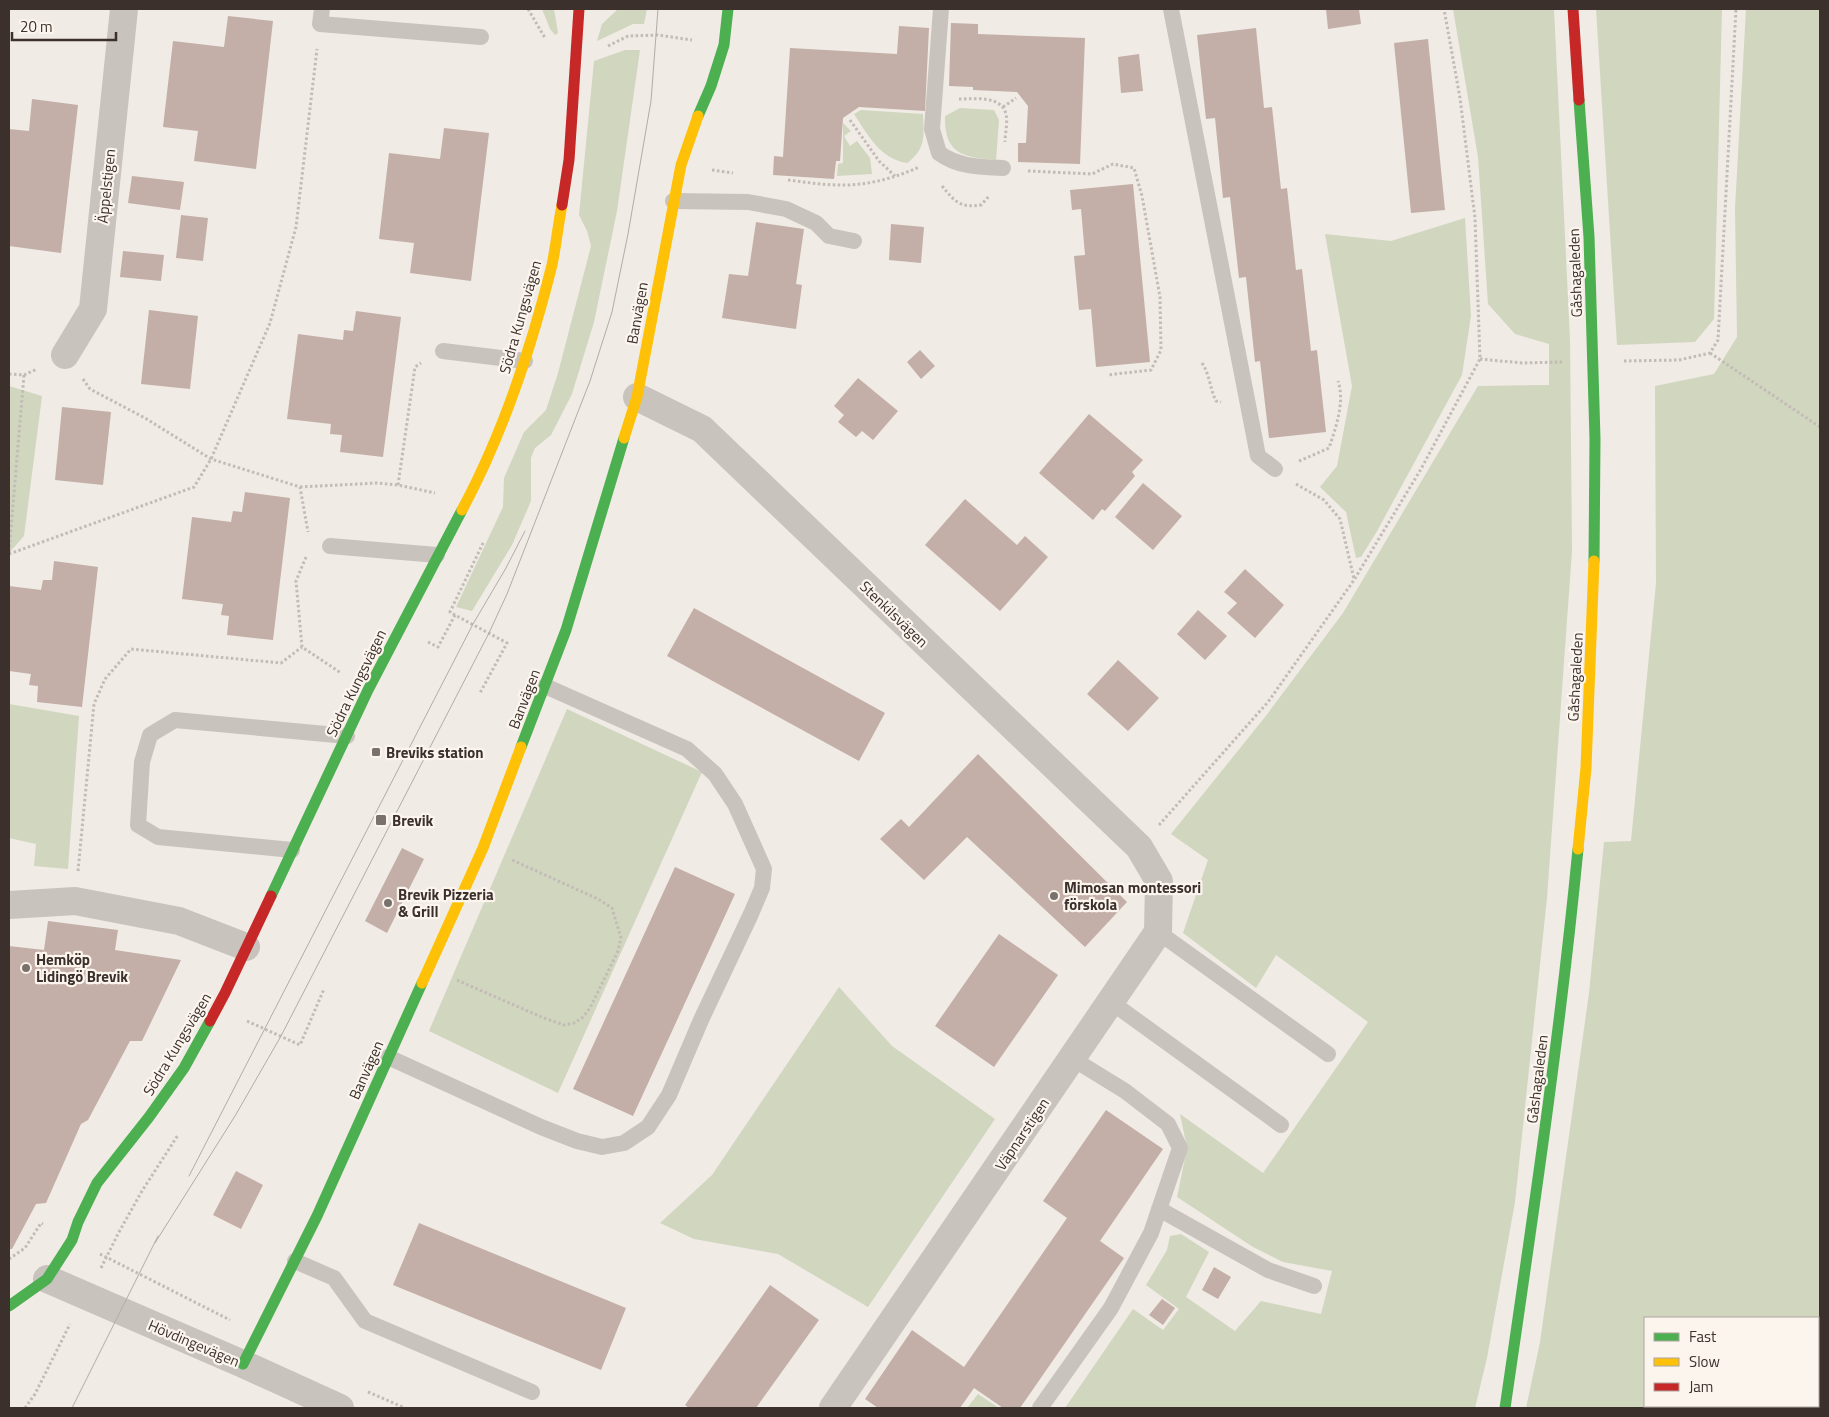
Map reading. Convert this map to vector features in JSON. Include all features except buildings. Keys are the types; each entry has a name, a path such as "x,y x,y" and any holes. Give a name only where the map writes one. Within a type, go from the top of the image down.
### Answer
{"street":[{"name":"Äppelstigen","path":"65,355 93,309 124,9"},
{"name":"Södra Kungsvägen","path":"9,1306 47,1279 72,1240 96,1183 149,1117 184,1068 225,993 368,690 467,500 493,444 525,361 552,264 569,160 579,9"},
{"name":"Banvägen","path":"244,1364 317,1216 484,848 566,630 638,397 681,165 697,117 711,86 724,45 728,9"},
{"name":"Gåshagaleden","path":"1505,1408 1544,1142 1570,933 1586,768 1593,599 1596,439 1590,247 1573,9"},
{"name":"Stenkilsvägen","path":"638,397 702,429 1139,848"},
{"path":"1139,848 1159,881 1158,932"},
{"path":"9,905 75,901 179,921 246,947"},
{"name":"Väpnarstigen","path":"833,1408 1158,932"},
{"name":"Hövdingevägen","path":"47,1279 244,1364 340,1408"},
{"name":"Gåshagaleden","path":"1496,1408 1516,1343"}],"lane":[{"path":"941,9 932,129 939,153 951,162 973,167 1003,168"},
{"path":"1170,9 1258,456 1275,469"},
{"path":"321,16 481,36"},
{"path":"673,202 748,202 786,209 816,223 829,236 854,241"},
{"path":"443,351 525,361"},
{"path":"330,546 437,555"},
{"path":"388,1057 540,1127 577,1141 602,1147 624,1143 648,1127 669,1094 701,1020 751,914 762,888 764,869 735,804 715,774 687,749 545,686"},
{"path":"292,850 158,836 138,826 142,762 150,735 175,720 347,736"},
{"path":"1158,932 1328,1054"},
{"path":"1112,1002 1281,1125"},
{"path":"1040,1408 1111,1308 1151,1233 1180,1148 1168,1124 1125,1091 1073,1059"},
{"path":"1159,1209 1268,1270 1314,1286"},
{"path":"295,1261 334,1278 365,1321 532,1392"}],"path":[{"path":"528,9 545,38 577,52 600,49 628,36 658,35 724,45"},
{"path":"1139,848 1268,702 1354,580 1422,470 1480,359 1475,218 1460,98 1444,9"},
{"path":"1679,360 1710,353 1718,340 1736,9"},
{"path":"24,375 9,553 194,487 211,459 270,323 296,228 321,16"},
{"path":"1003,107 1016,98"},
{"path":"850,120 879,161 895,176"},
{"path":"786,180 841,186 876,182 908,172 942,156"},
{"path":"1003,168 1092,174 1113,164 1134,168 1142,196 1160,297 1161,350 1150,370 1107,375"},
{"path":"681,165 736,174"},
{"path":"398,485 415,367 443,351"},
{"path":"1710,353 1820,427"},
{"path":"9,374 24,375 65,355 90,389 145,418 211,459 300,487 378,483 398,485 467,500"},
{"path":"1480,359 1522,363"},
{"path":"1202,363 1208,371 1212,394 1216,401 1222,402"},
{"path":"1275,469 1310,457 1329,448 1338,420 1341,390 1338,381"},
{"path":"1275,469 1288,479 1324,500 1340,519 1354,580"},
{"path":"300,487 309,535"},
{"path":"307,554 296,581 302,646 368,690"},
{"path":"438,647 455,615 507,643 480,693"},
{"path":"430,967 564,1026 582,1018 590,1008 618,951 621,938 612,908 598,899 484,848"},
{"path":"248,1020 300,1045 324,989"},
{"path":"25,1408 35,1394 64,1335 142,1191 179,1133"}],"green space":[{"path":"542,9 554,9 558,33 555,35 550,29"},
{"path":"618,9 647,9 644,24 633,24 597,41 602,24"},
{"path":"1453,9 1554,9 1570,340 1572,551 1547,898 1515,1202 1487,1358 1475,1408 1065,1408 1133,1309 1163,1330 1179,1309 1146,1285 1167,1250 1170,1236 1181,1234 1209,1252 1186,1297 1235,1331 1261,1301 1321,1314 1332,1271 1283,1262 1253,1247 1177,1197 1187,1148 1180,1114 1263,1173 1368,1022 1276,955 1256,988 1183,933 1208,860 1171,834 1265,717 1343,613 1478,386 1549,385 1549,344 1515,334 1488,304 1478,157"},
{"path":"1596,9 1722,9 1714,319 1695,342 1617,345"},
{"path":"1746,9 1820,9 1820,1408 1526,1408 1540,1342 1589,993 1604,842 1631,841 1656,583 1655,386 1714,374 1737,337 1735,208"},
{"path":"625,50 640,50 617,211 594,322 572,394 551,435 535,448 531,458 531,501 512,545 472,611 456,607 503,507 504,478 524,432 546,410 558,373 591,246 587,231 579,215 594,61"},
{"path":"960,108 994,110 999,120 996,160 966,155 958,152 952,146 948,139 945,116"},
{"path":"861,110 923,114 923,135 918,153 907,163 889,157 870,138 854,114"},
{"path":"843,123 851,131 844,136 850,146 857,141 870,158 872,174 837,176 838,164 843,163"},
{"path":"1465,218 1471,316 1462,375 1376,533 1361,557 1356,558 1346,512 1320,487 1337,466 1352,386 1325,234 1391,241"},
{"path":"9,386 42,396 24,536 9,553"},
{"path":"9,704 79,716 68,869 34,866 36,844 9,838"},
{"path":"567,709 702,772 558,1093 429,1031"},
{"path":"839,987 892,1046 995,1119 868,1307 778,1254 694,1239 660,1223 712,1175"},
{"path":"978,1394 999,1408 967,1408"}],"tram line":[{"path":"155,1243 235,1116 281,1036 489,633 507,594 590,381 612,312 628,234 651,101 658,9"},
{"path":"189,1176 473,624 525,531"},
{"path":"72,1408 158,1236"}],"traffic: fast":[{"path":"698,116 711,86 724,45 728,9"},
{"path":"1579,100 1589,237 1595,439 1594,561"},
{"path":"521,747 566,630 624,438"},
{"path":"271,896 368,690 462,510"},
{"path":"1505,1408 1554,1059 1578,849"},
{"path":"243,1364 317,1216 422,983"},
{"path":"9,1306 47,1279 72,1240 78,1222 97,1183 149,1117 184,1068 210,1021"}],"traffic: slow":[{"path":"624,438 637,397 681,165 698,116"},
{"path":"462,510 503,421 525,359 552,265 562,205"},
{"path":"1578,849 1586,768 1594,561"},
{"path":"422,983 483,848 521,747"}],"traffic: jam":[{"path":"562,205 569,160 579,9"},
{"path":"1573,9 1579,100"},
{"path":"210,1021 271,896"}],"place":[{"name":"Breviks station","path":"376,752"},
{"name":"Brevik","path":"381,820"},
{"name":"Mimosan montessori förskola","path":"1054,896"},
{"name":"Brevik Pizzeria & Grill","path":"388,903"},
{"name":"Hemköp Lidingö Brevik","path":"26,968"}]}
